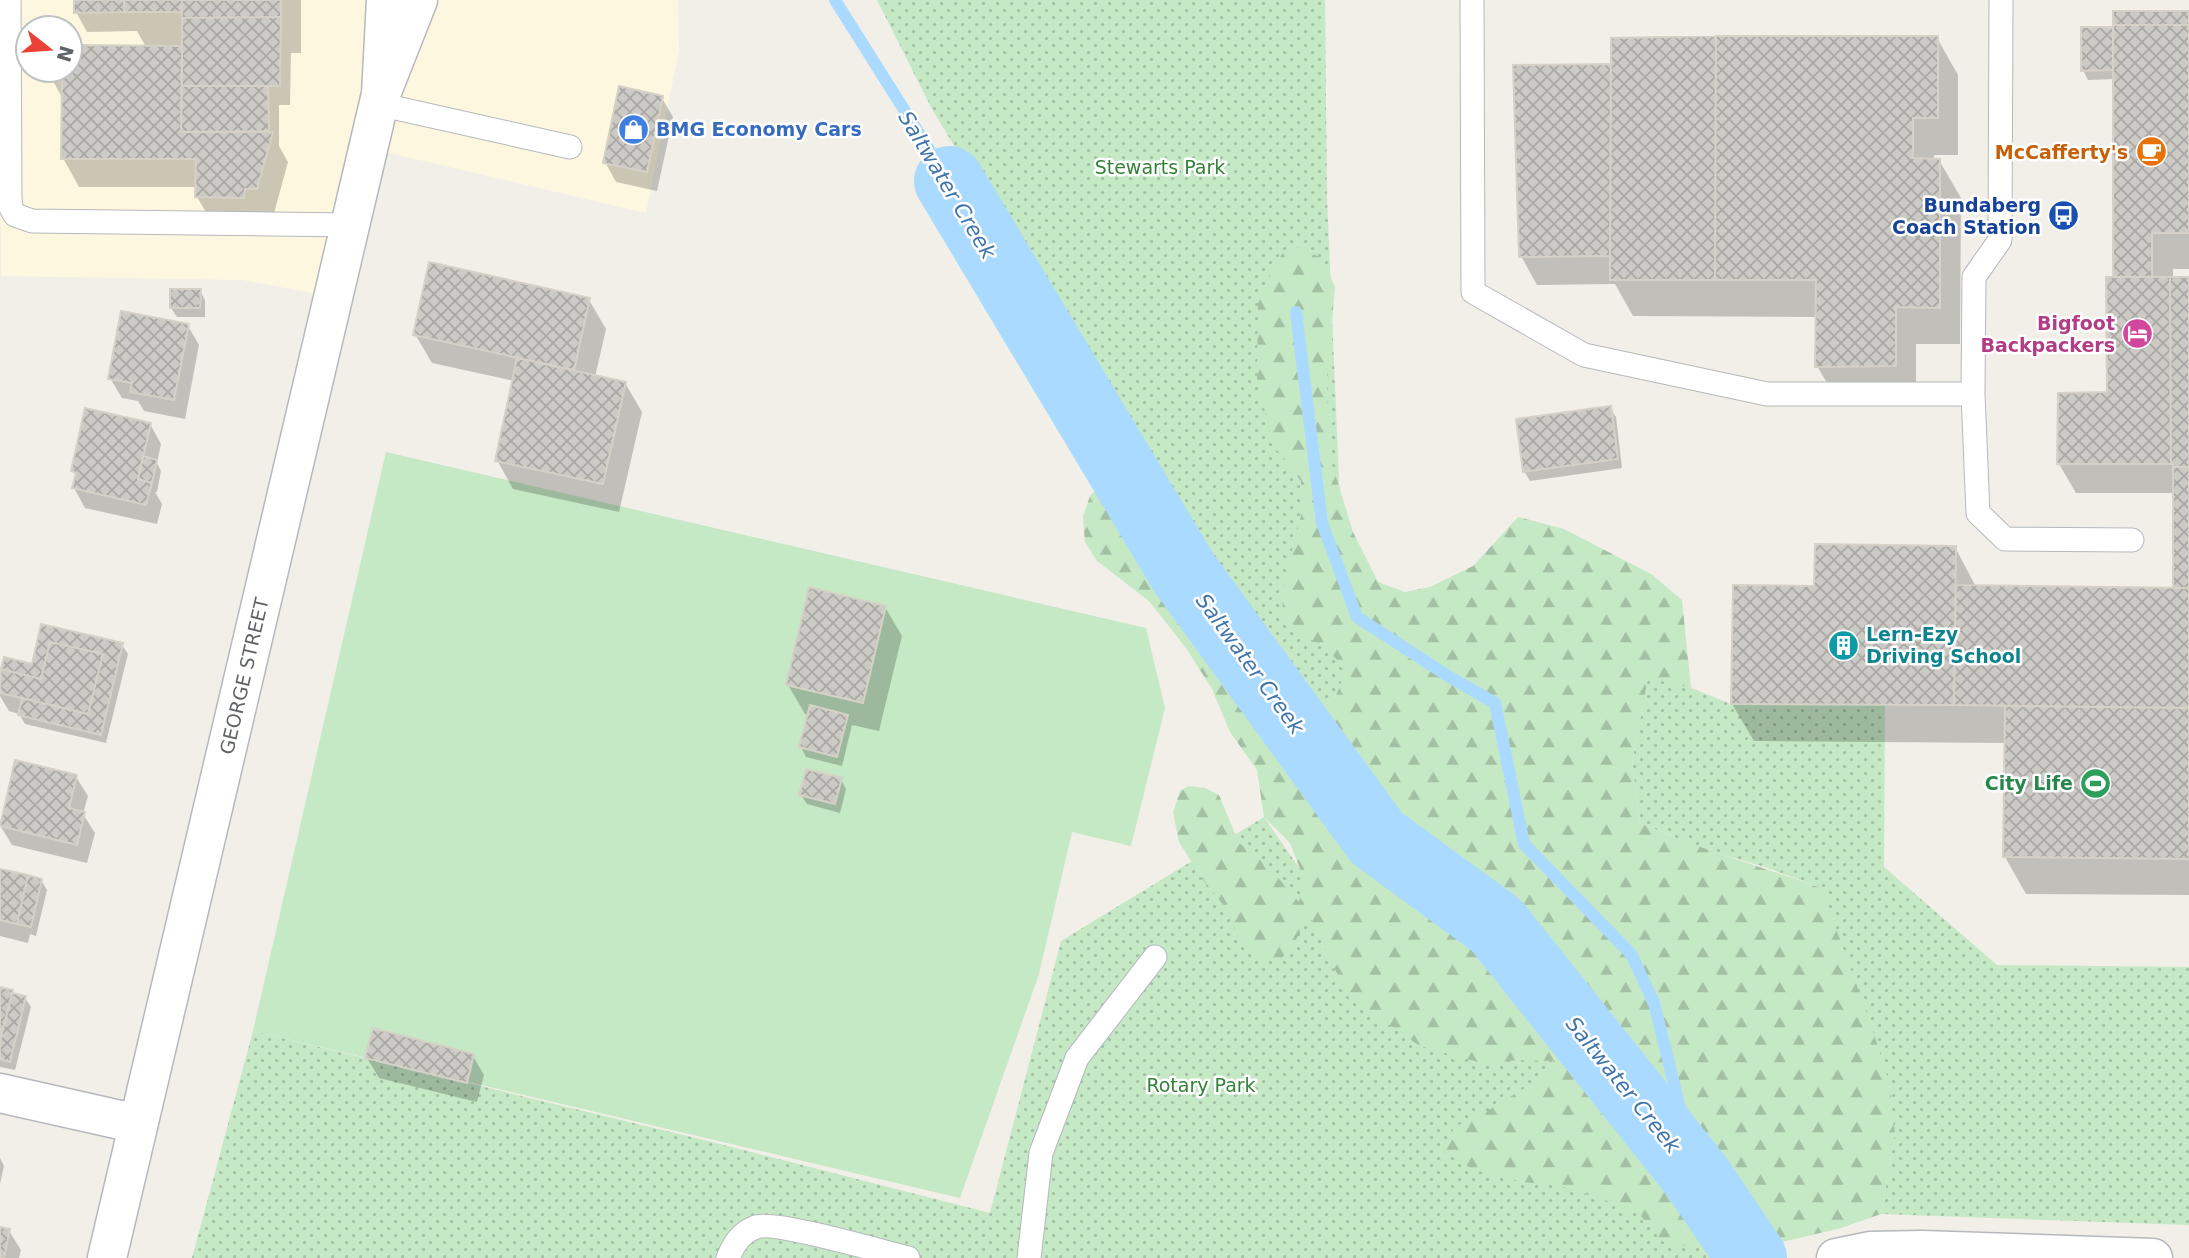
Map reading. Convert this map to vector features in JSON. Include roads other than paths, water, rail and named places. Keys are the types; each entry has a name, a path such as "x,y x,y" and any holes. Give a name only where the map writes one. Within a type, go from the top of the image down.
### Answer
{"street":[{"name":"GEORGE STREET","path":"380,99 386,0"},
{"name":"GEORGE STREET","path":"107,1258 380,99 418,0"},
{"path":"0,1093 138,1124"},
{"path":"1853,1254 1960,1251 2153,1258"}],"lane":[{"path":"9,0 10,198 15,215 32,221 350,225"},
{"path":"1472,0 1473,292 1584,355 1754,392 1973,394"},
{"path":"2001,0 2000,240 1974,277 1973,394 1978,513 2005,539 2132,540"},
{"path":"380,99 570,147"},
{"path":"1029,1258 1041,1153 1077,1058 1154,957"},
{"path":"728,1258 736,1240 757,1226 784,1227 908,1258"}],"waterway":[{"name":"Saltwater Creek","path":"835,0 949,181"},
{"name":"Saltwater Creek","path":"949,181 1184,573 1377,838 1496,925 1697,1177 1752,1258"},
{"path":"1296,312 1322,523 1357,617 1495,703 1524,844 1631,954 1654,1003 1697,1177"}],"place":[{"name":"BMG Economy Cars","path":"633,129"},
{"name":"McCafferty's","path":"2151,152"},
{"name":"Bundaberg Coach Station","path":"2064,216"},
{"name":"Bigfoot Backpackers","path":"2138,334"},
{"name":"Lern-Ezy Driving School","path":"1843,645"},
{"name":"City Life","path":"2096,783"}],"park label":[{"name":"Stewarts Park","path":"1160,167"},
{"name":"Rotary Park","path":"1201,1085"}]}
